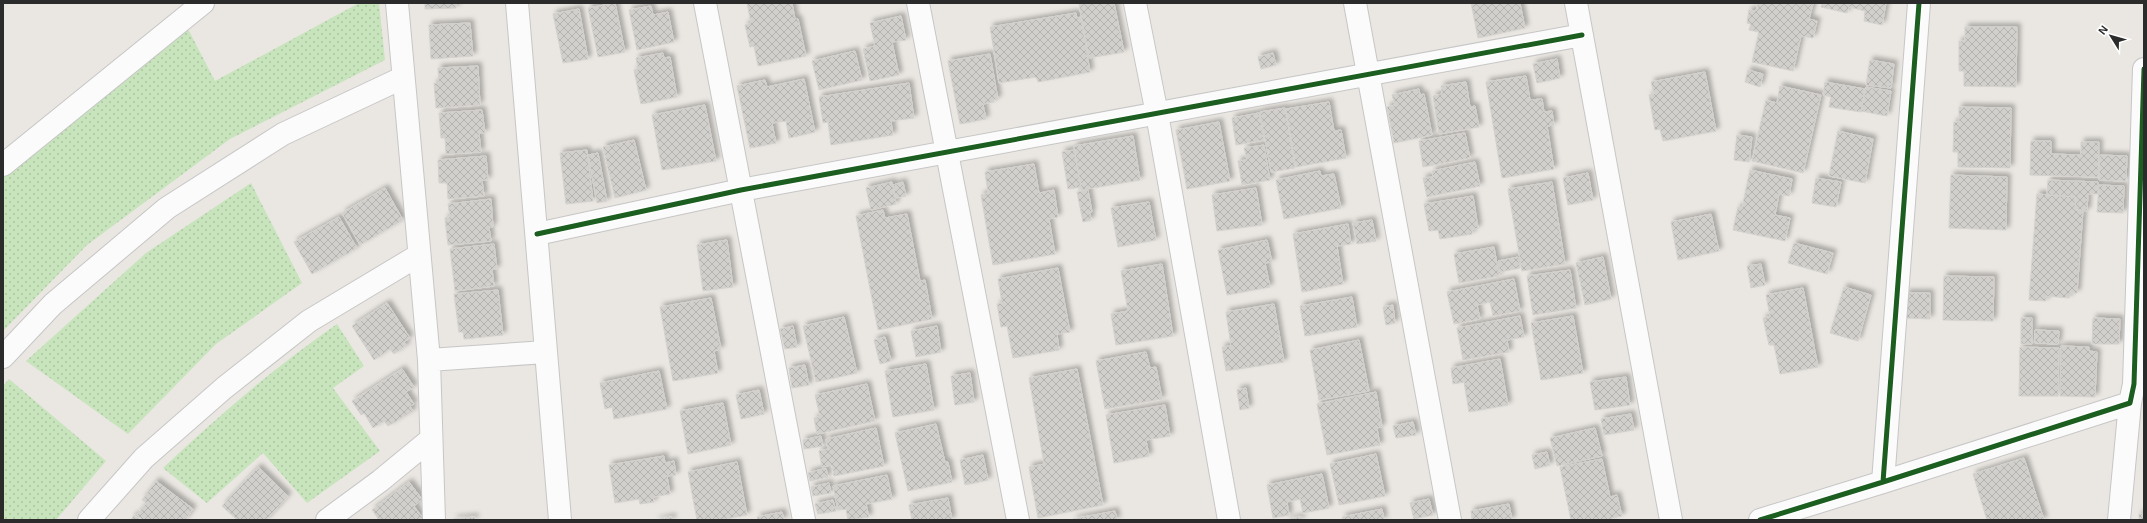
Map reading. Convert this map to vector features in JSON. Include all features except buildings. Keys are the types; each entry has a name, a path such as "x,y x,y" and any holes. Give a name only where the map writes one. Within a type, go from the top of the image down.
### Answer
{"street":[{"path":"3,165 203,3"},
{"path":"397,3 402,78 429,360 434,520"},
{"path":"517,3 560,520"},
{"path":"705,3 804,520"},
{"path":"918,3 1018,520"},
{"path":"1135,3 1157,114 1229,520"},
{"path":"1355,3 1450,520"},
{"path":"1576,3 1671,520"},
{"path":"1883,482 1919,3"},
{"path":"537,234 741,190 1582,35"},
{"path":"2120,520 2136,391 2144,69"},
{"path":"3,357 53,304 167,208 283,134 402,78"},
{"path":"89,520 144,458 224,388 309,321 419,255"},
{"path":"429,360 546,352"},
{"path":"1760,520 1883,482 2136,391"},
{"path":"327,520 380,481 431,439"}],"green space":[{"path":"359,3 379,3 385,60 230,139 87,245 3,331 3,175 187,27 215,81"},
{"path":"251,183 302,283 216,344 128,434 26,361 146,253"},
{"path":"337,324 364,366 333,388 380,451 307,503 263,453 207,503 163,468 247,393 291,357"},
{"path":"9,379 106,461 56,520 3,520 3,386"}],"cycle path":[{"path":"1760,520 1883,482 1919,3"},
{"path":"537,234 741,190 1582,35"},
{"path":"1883,482 2130,403 2134,384 2144,69"}]}
